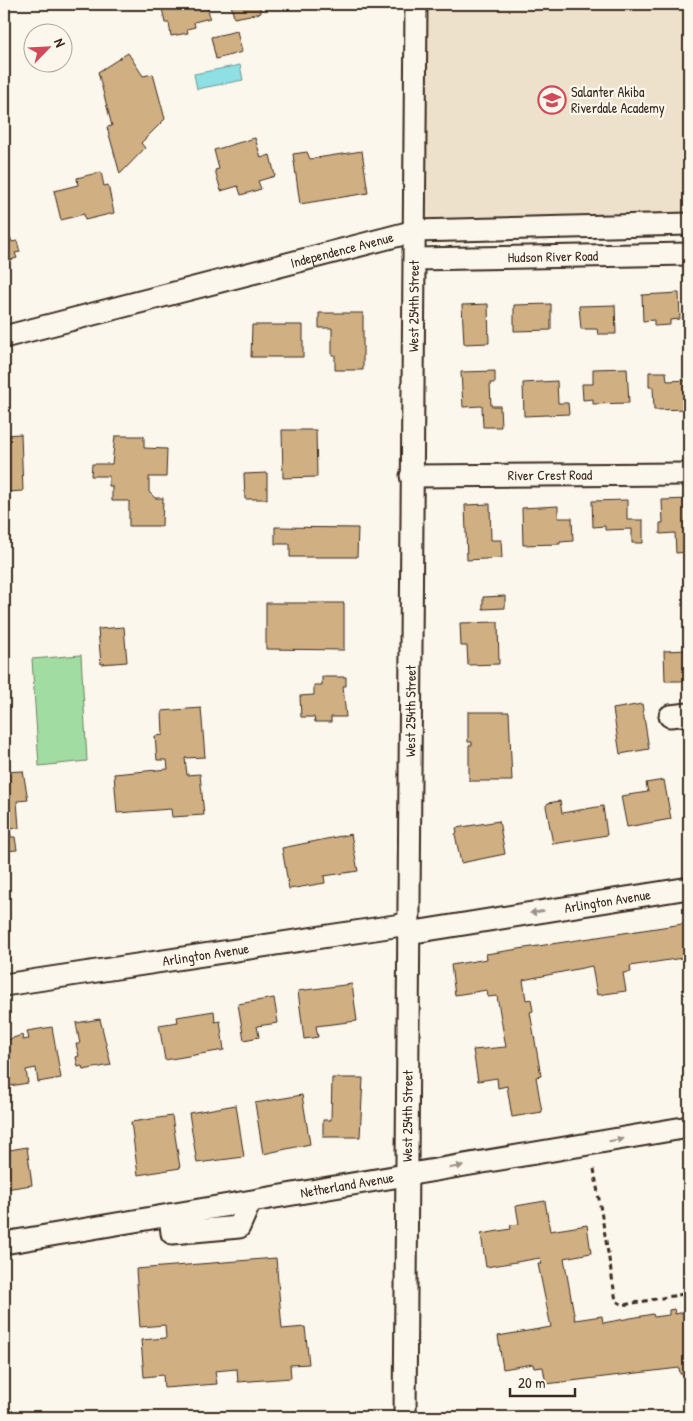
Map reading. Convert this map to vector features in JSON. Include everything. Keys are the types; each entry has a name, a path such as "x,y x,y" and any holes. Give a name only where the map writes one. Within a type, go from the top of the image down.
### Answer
{"street":[{"name":"West 254th Street","path":"406,1417 411,476 415,259 416,4"},
{"name":"Independence Avenue","path":"4,337 415,231 689,224"},
{"name":"Hudson River Road","path":"415,259 689,254"},
{"name":"River Crest Road","path":"411,476 689,474"},
{"name":"Arlington Avenue","path":"4,985 689,888"},
{"name":"Netherland Avenue","path":"4,1243 689,1127"}],"path":[{"path":"687,1153 689,1164"},
{"path":"594,1169 616,1301 623,1305 689,1293"}],"shaded area":[{"name":"Salanter Akiba Riverdale Academy","path":"416,4 689,4 689,224 415,231"}],"green space":[{"path":"81,655 87,761 39,766 32,659"}],"water":[{"path":"240,65 243,80 197,89 194,74"}],"building":[{"path":"165,4 207,4 210,18 194,22 195,27 187,29 188,33 171,36 169,23 165,23 162,8 166,7"},
{"path":"231,4 259,4 261,13 234,18"},
{"path":"237,31 242,52 216,59 211,37"},
{"path":"128,53 143,76 153,74 165,119 141,143 145,148 120,174 107,127 112,126 98,72"},
{"path":"255,138 261,158 270,155 275,176 258,181 261,189 241,195 238,186 221,191 215,170 219,169 214,150"},
{"path":"362,151 368,193 300,204 293,154 307,152 310,159"},
{"path":"101,172 104,186 108,185 114,213 85,220 84,214 61,220 54,191 78,185 77,178"},
{"path":"4,224 8,238 10,237 12,242 17,241 20,252 15,253 17,258 4,262"},
{"path":"679,293 680,319 670,320 670,325 654,326 654,320 643,321 642,295"},
{"path":"488,304 489,343 464,344 462,305"},
{"path":"551,304 551,330 514,331 514,305"},
{"path":"615,305 616,334 598,334 597,329 581,329 579,306"},
{"path":"319,313 363,313 363,370 335,370 335,355 332,355 332,328 319,328"},
{"path":"252,325 303,325 303,357 251,357"},
{"path":"627,368 629,403 593,404 593,399 583,400 582,384 593,384 593,369"},
{"path":"495,371 495,383 490,383 491,406 500,406 501,427 483,427 482,406 463,407 461,372"},
{"path":"649,372 666,372 667,381 689,380 689,409 654,410 653,387 649,387"},
{"path":"557,381 558,403 568,403 569,414 524,416 523,383"},
{"path":"282,430 316,430 317,477 283,478"},
{"path":"21,434 23,491 7,492 6,470 4,470 4,435"},
{"path":"115,436 144,436 144,448 167,449 166,477 149,477 149,492 155,498 163,498 162,526 129,526 129,501 112,501 112,486 109,486 109,476 91,476 92,464 112,464"},
{"path":"267,473 267,499 245,499 244,474"},
{"path":"689,499 689,552 676,553 675,533 660,534 660,523 663,523 662,500"},
{"path":"627,500 627,520 643,520 643,543 632,543 632,529 605,530 605,526 593,527 592,501"},
{"path":"490,504 491,540 501,540 502,558 467,560 465,505"},
{"path":"558,506 558,518 572,518 573,541 560,542 560,544 523,545 522,508"},
{"path":"275,527 358,528 357,557 290,557 290,544 275,544"},
{"path":"505,596 505,608 483,609 483,597"},
{"path":"266,603 344,603 344,650 266,649"},
{"path":"498,622 499,664 468,665 467,646 461,646 460,623"},
{"path":"124,627 127,662 101,664 98,629"},
{"path":"689,650 689,681 665,681 664,651"},
{"path":"322,677 346,677 346,686 343,686 346,717 331,717 331,722 315,722 314,717 301,717 300,696 314,695 314,685 322,685"},
{"path":"642,704 649,749 620,754 613,709"},
{"path":"201,708 205,757 185,758 187,775 200,774 204,815 172,817 171,809 117,813 114,774 168,769 167,760 157,760 155,736 163,735 162,711"},
{"path":"468,712 509,712 512,781 469,781 469,745 472,745 472,742 468,742"},
{"path":"23,771 28,800 17,801 19,828 10,829 11,837 15,837 17,850 4,851 4,772"},
{"path":"664,780 671,819 627,827 621,796 648,792 646,783"},
{"path":"560,801 562,813 603,806 607,835 553,844 546,806 548,803"},
{"path":"499,821 505,854 461,863 455,834 457,833 456,828"},
{"path":"351,834 358,871 324,876 325,883 289,889 282,848"},
{"path":"689,923 689,957 630,966 631,972 623,973 626,991 597,995 592,966 523,980 526,1000 531,999 533,1011 530,1012 541,1076 536,1077 542,1112 512,1117 507,1086 498,1088 497,1078 478,1081 473,1050 506,1047 497,996 488,997 487,990 455,995 451,965 487,959 486,954"},
{"path":"352,984 357,1021 316,1026 318,1037 304,1039 298,991"},
{"path":"274,998 278,1023 257,1026 259,1037 244,1040 238,1004"},
{"path":"214,1011 215,1022 220,1021 224,1050 165,1060 159,1025 178,1022 177,1017"},
{"path":"100,1019 111,1065 83,1070 82,1066 78,1067 76,1057 79,1056 76,1044 80,1044 76,1023"},
{"path":"52,1027 61,1078 38,1082 36,1068 26,1070 28,1083 4,1087 4,1041 22,1035 23,1040 29,1039 27,1031"},
{"path":"332,1078 363,1078 360,1137 323,1137 323,1120 331,1120"},
{"path":"302,1095 310,1144 263,1154 255,1103"},
{"path":"236,1105 244,1157 197,1163 189,1113"},
{"path":"172,1116 180,1168 138,1175 131,1122"},
{"path":"27,1147 32,1185 5,1189 4,1151"},
{"path":"545,1201 550,1231 587,1225 591,1253 564,1258 575,1320 602,1316 603,1323 653,1314 654,1317 669,1315 669,1310 674,1309 675,1314 689,1311 689,1373 680,1374 679,1368 546,1384 543,1367 534,1368 533,1364 503,1369 498,1336 551,1327 538,1264 542,1264 540,1258 486,1267 481,1234 511,1229 510,1225 519,1224 516,1206"},
{"path":"276,1258 282,1329 305,1327 309,1364 290,1365 291,1378 238,1382 237,1369 215,1371 217,1384 164,1388 163,1375 144,1377 141,1340 166,1338 165,1325 140,1327 136,1269"}],"place":[{"name":"Salanter Akiba Riverdale Academy","path":"552,100"}]}
